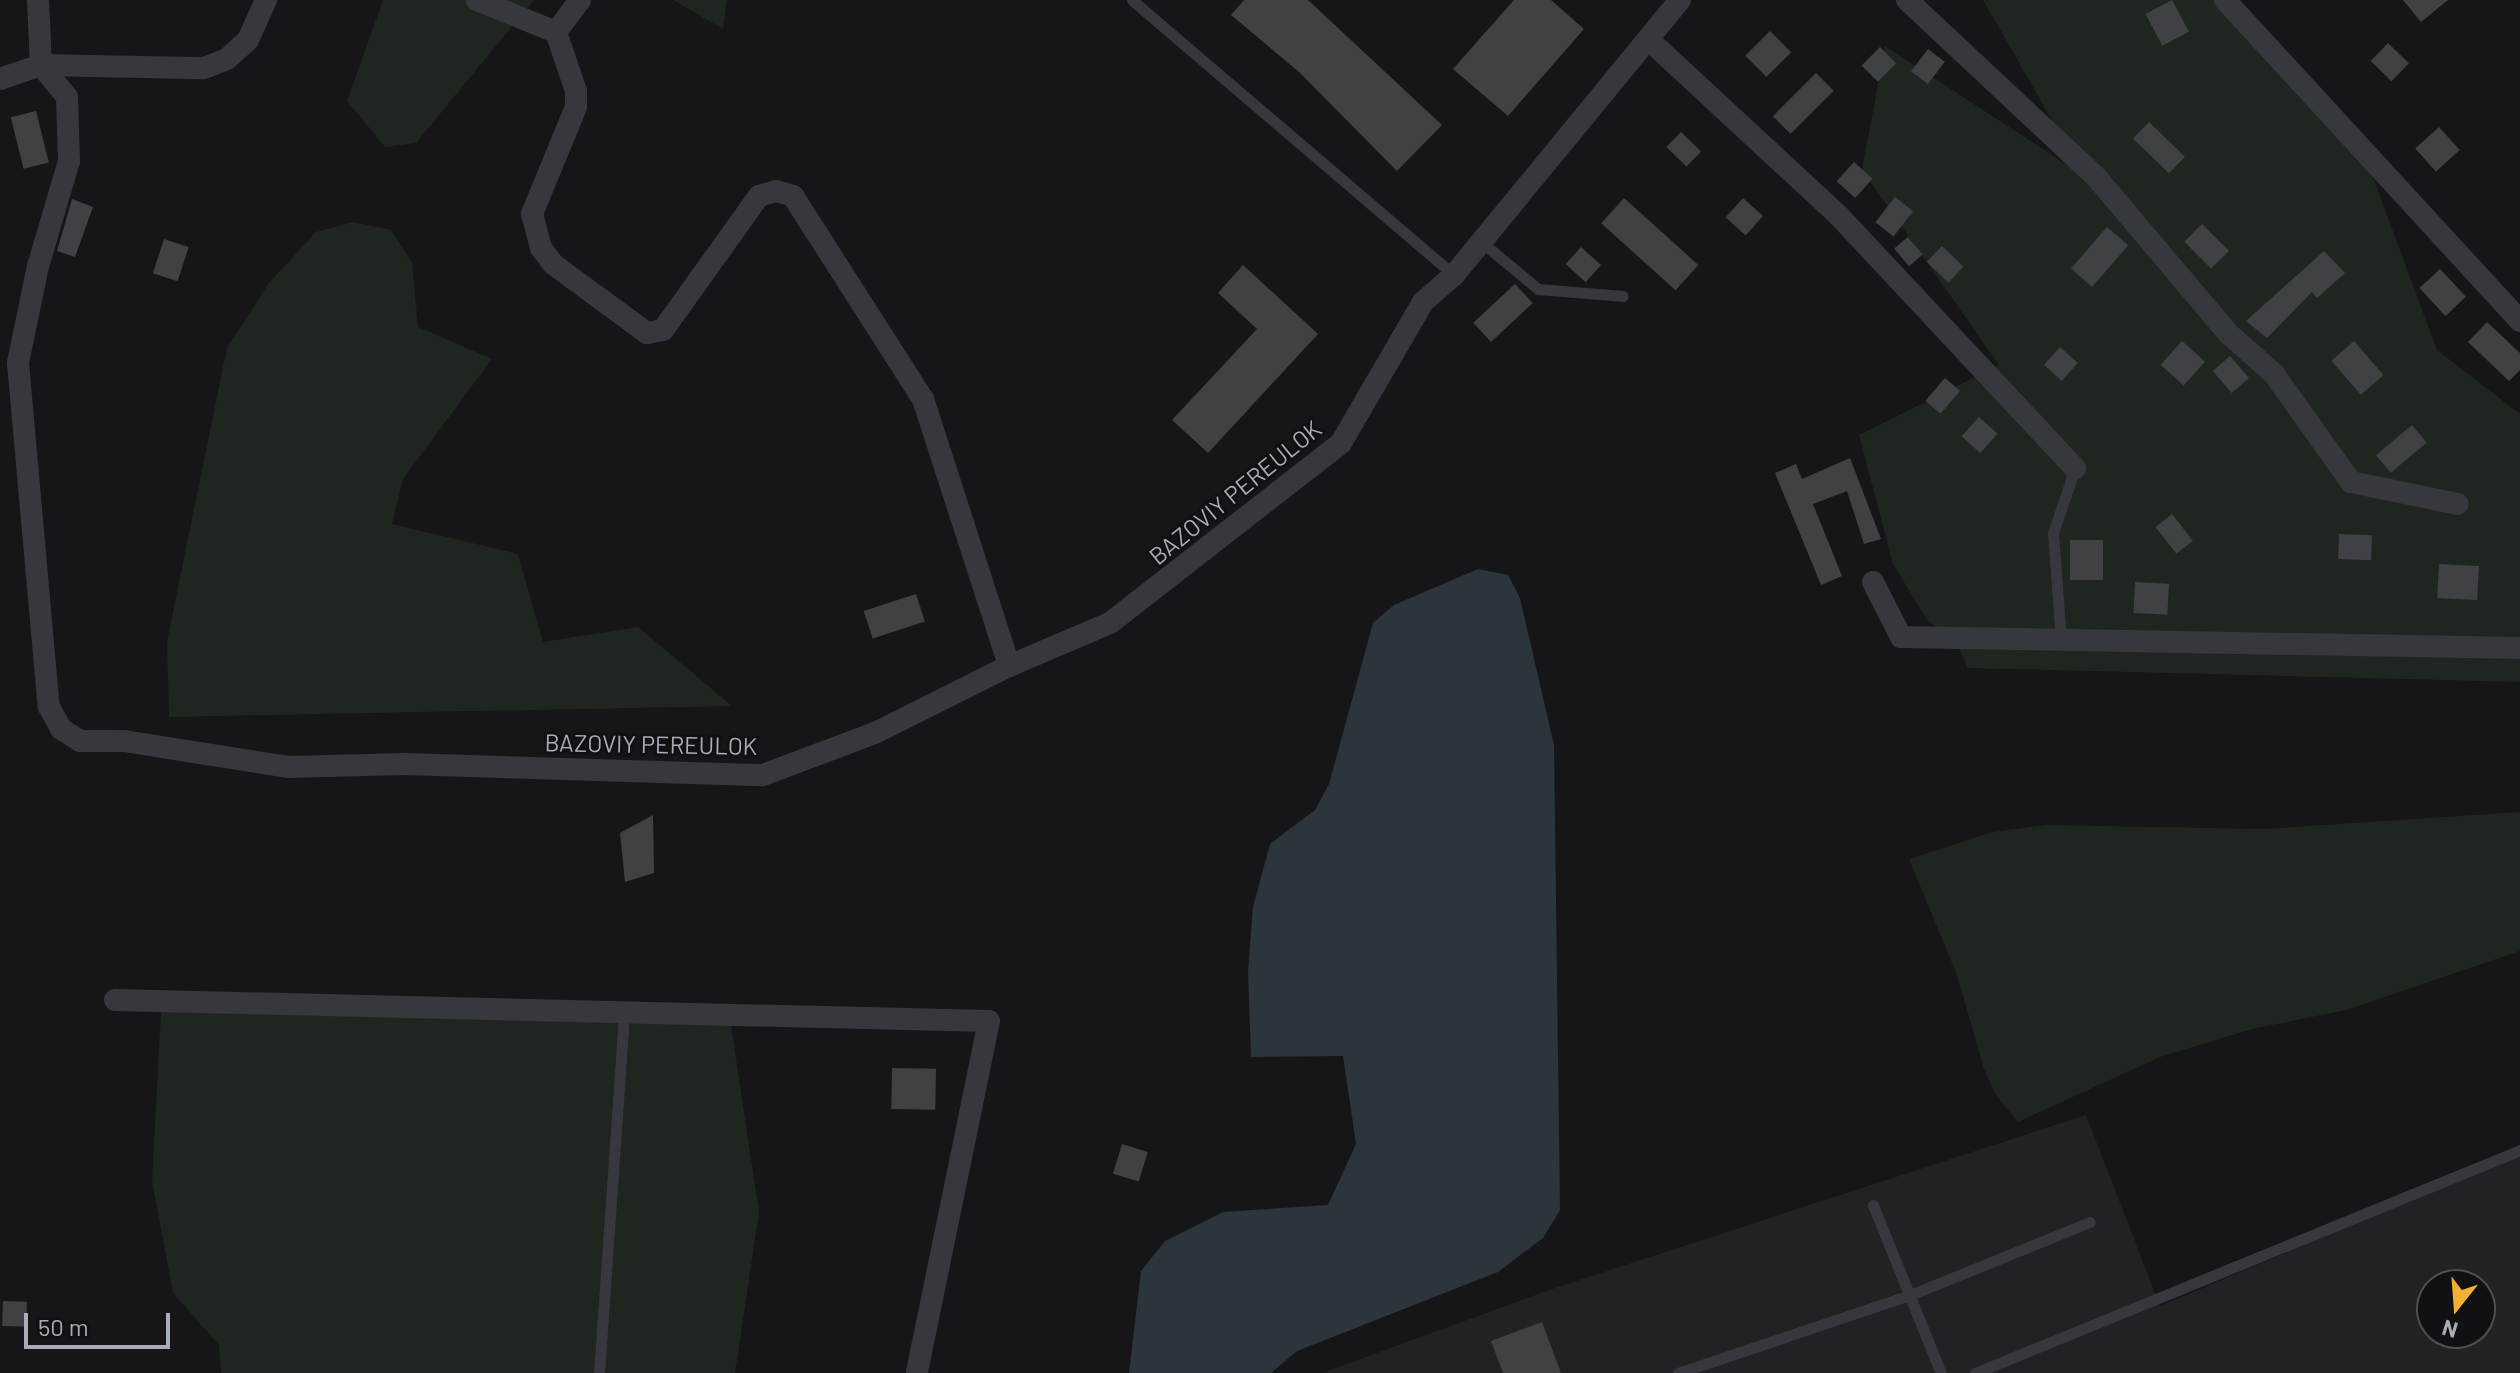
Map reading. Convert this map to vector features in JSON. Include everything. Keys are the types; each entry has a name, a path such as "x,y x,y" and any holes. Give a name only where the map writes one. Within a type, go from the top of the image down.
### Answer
{"street":[{"path":"38,0 41,65"},
{"path":"0,79 41,65 204,68 227,59 248,40 266,0"},
{"path":"477,0 556,32 576,91 576,107 532,214 541,248 553,264 647,333 663,330 759,196 776,191 793,196 923,399 1009,666"},
{"path":"556,32 580,0"},
{"name":"BAZOVIY PEREULOK","path":"41,65 67,97 69,161 38,266 18,363 49,707 61,729 80,741 124,741 288,767 405,764 763,775 875,733 1009,666 1110,623 1341,443 1423,302 1454,275 1478,240 1680,0"},
{"path":"1907,0 2097,178 2229,334 2274,374 2351,482 2458,504"},
{"path":"2225,0 2520,321"},
{"path":"1648,39 1840,217 2075,468"},
{"path":"1873,582 1901,637 2520,648"},
{"path":"115,1000 989,1021 917,1373"}],"lane":[{"path":"1132,0 1454,275"},
{"path":"1478,240 1538,289 1623,296"},
{"path":"2061,641 2053,533 2075,468"},
{"path":"599,1373 624,1012"},
{"path":"1975,1373 2520,1150"},
{"path":"1873,1205 1941,1373"},
{"path":"1678,1373 1910,1295 2090,1222"}],"shaded area":[{"path":"383,0 534,0 416,143 385,147 347,101"},
{"path":"673,0 727,0 723,29"},
{"path":"1983,0 2239,0 2368,164 2437,350 2520,414 2520,682 1968,668 1954,638 1927,620 1893,564 1859,435 1999,365 1862,170 1885,46 2084,176"},
{"path":"353,222 391,230 412,263 418,327 492,359 403,479 392,524 518,554 543,642 638,627 732,706 169,717 167,641 227,348 268,284 316,232"},
{"path":"1478,569 1508,575 1520,598 1554,745 1560,1210 1543,1238 1498,1272 1297,1351 1271,1373 1129,1373 1141,1271 1165,1241 1223,1212 1328,1205 1356,1144 1343,1056 1251,1057 1248,972 1253,907 1270,844 1315,810 1329,784 1373,623 1394,605"},
{"path":"2520,812 2520,951 2346,1010 2252,1029 2160,1057 2018,1122 1996,1095 1984,1069 1957,975 1909,859 1993,832 2046,825 2265,829"},
{"path":"161,1012 731,1025 759,1212 735,1373 221,1373 219,1345 173,1293 152,1181"},
{"path":"2086,1115 2160,1306 2520,1154 2520,1373 1322,1373 1555,1288"}],"building":[{"path":"1244,0 1308,0 1442,125 1397,171 1299,72 1231,15"},
{"path":"1514,0 1551,0 1584,29 1508,116 1453,69"},
{"path":"2172,0 2189,32 2162,46 2146,14"},
{"path":"2403,0 2448,0 2421,22"},
{"path":"1770,31 1791,52 1766,77 1745,56"},
{"path":"2388,43 2409,63 2391,81 2371,61"},
{"path":"1880,47 1896,63 1878,82 1862,65"},
{"path":"1928,49 1945,62 1928,84 1911,71"},
{"path":"1816,73 1834,91 1791,134 1773,116"},
{"path":"36,111 49,162 24,169 11,117"},
{"path":"2149,122 2185,157 2169,173 2133,139"},
{"path":"2439,127 2460,150 2436,171 2415,148"},
{"path":"1681,132 1701,151 1687,167 1666,147"},
{"path":"1854,162 1873,179 1855,198 1837,181"},
{"path":"1895,197 1913,211 1893,236 1875,222"},
{"path":"1624,198 1698,265 1676,290 1601,223"},
{"path":"1743,198 1763,216 1746,235 1726,217"},
{"path":"72,199 93,207 75,257 57,251"},
{"path":"2202,224 2229,251 2211,269 2184,242"},
{"path":"2107,227 2128,245 2092,287 2071,269"},
{"path":"1908,237 1923,255 1909,266 1894,249"},
{"path":"164,239 189,247 178,281 153,273"},
{"path":"1942,246 1964,267 1948,283 1927,262"},
{"path":"1581,247 1601,265 1586,282 1566,264"},
{"path":"2324,251 2345,273 2317,298 2312,292 2267,338 2246,321"},
{"path":"1243,265 1318,334 1208,453 1172,420 1257,329 1218,293"},
{"path":"2440,269 2466,297 2445,316 2420,288"},
{"path":"1515,284 1533,303 1491,342 1473,323"},
{"path":"2487,322 2520,353 2520,370 2509,381 2468,342"},
{"path":"2182,341 2205,362 2184,386 2161,365"},
{"path":"2354,341 2384,375 2361,395 2331,361"},
{"path":"2060,347 2078,363 2062,381 2044,365"},
{"path":"2230,356 2249,378 2232,393 2213,371"},
{"path":"1945,378 1960,391 1940,414 1925,401"},
{"path":"1979,417 1998,434 1980,453 1962,436"},
{"path":"2412,425 2427,443 2391,473 2376,455"},
{"path":"1850,458 1881,539 1864,544 1847,491 1813,504 1842,576 1821,585 1775,473 1796,464 1802,479"},
{"path":"2172,514 2193,541 2176,554 2155,527"},
{"path":"2339,534 2372,535 2371,560 2338,559"},
{"path":"2070,540 2103,540 2103,580 2070,580"},
{"path":"2439,564 2479,566 2477,600 2437,598"},
{"path":"2135,582 2169,584 2167,615 2133,613"},
{"path":"916,594 925,622 873,639 864,611"},
{"path":"653,815 654,873 625,882 620,833"},
{"path":"892,1068 936,1069 935,1110 891,1109"},
{"path":"1122,1144 1148,1152 1139,1182 1113,1174"},
{"path":"3,1301 27,1302 26,1327 2,1326"},
{"path":"1542,1322 1561,1373 1503,1373 1491,1341"}]}
